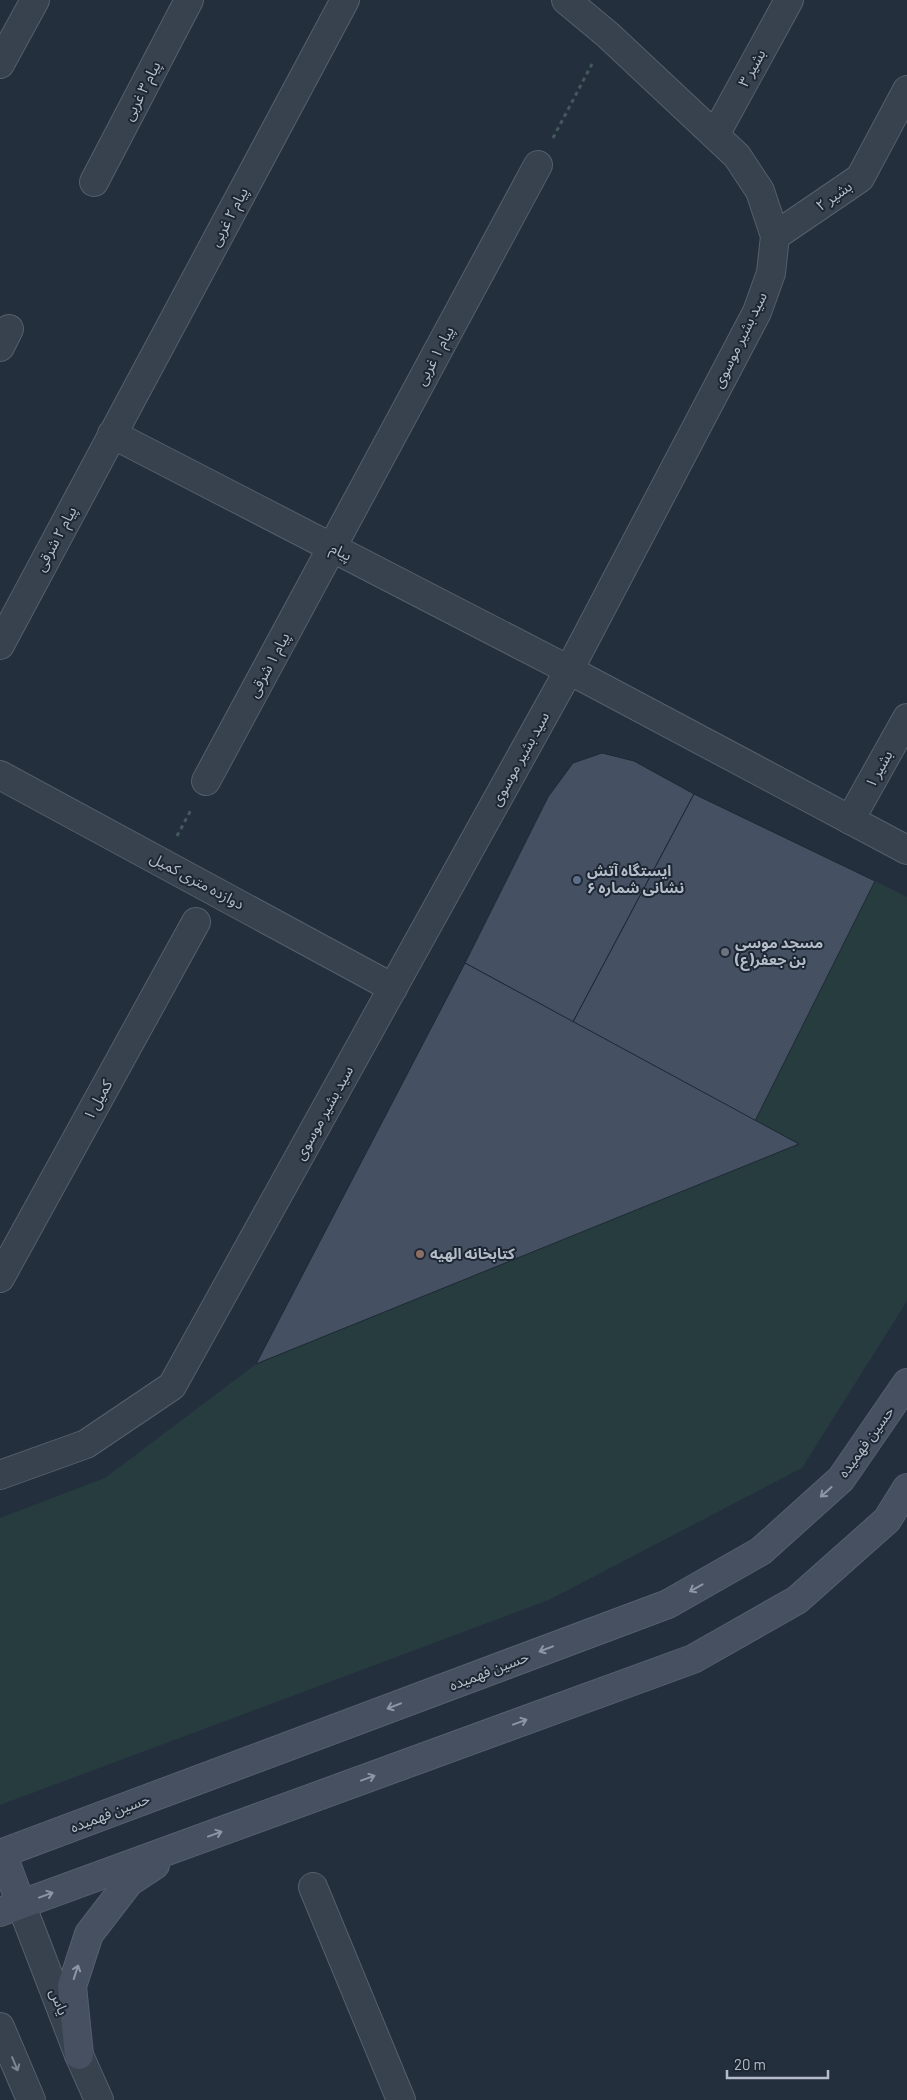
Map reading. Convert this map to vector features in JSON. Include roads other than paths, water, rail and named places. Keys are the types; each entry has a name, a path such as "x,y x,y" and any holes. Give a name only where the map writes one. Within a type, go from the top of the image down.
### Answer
{"main road":[{"name":"حسین فهمیده","path":"1,1853 668,1604 761,1551 841,1479 907,1383"},
{"path":"1,1853 10,1908 693,1659 797,1600 886,1520 907,1488"},
{"path":"79,2055 72,1986 89,1934 129,1882 182,1846"}],"street":[{"path":"0,64 35,0"},
{"name":"پیام ۳ غربی","path":"94,182 189,0"},
{"name":"پیام ۲ غربی","path":"112,434 345,0"},
{"name":"سید بشیر موسوی","path":"0,1475 86,1444 172,1386 569,670 757,312 771,273 775,236 760,191 737,156 608,35 566,0"},
{"name":"بشیر ۳","path":"715,135 789,0"},
{"name":"بشیر ۲","path":"775,236 860,178 907,90"},
{"name":"پیام ۱ غربی","path":"332,548 538,165"},
{"name":"پیام","path":"112,434 569,670"},
{"name":"پیام ۲ شرقی","path":"0,644 112,434"},
{"name":"پیام ۱ شرقی","path":"206,782 332,548"},
{"path":"569,670 907,850"},
{"name":"بشیر ۱","path":"850,820 907,718"},
{"name":"دوازده متری کمیل","path":"0,775 393,988"},
{"name":"کمیل ۱","path":"0,1278 196,922"},
{"path":"313,1887 401,2100"},
{"name":"یاس","path":"10,1908 99,2100"},
{"path":"0,2027 31,2100"}],"place":[{"name":"ایستگاه آتش نشانی شماره ۶","path":"577,880"},
{"name":"مسجد موسی بن جعفر(ع)","path":"725,952"},
{"name":"کتابخانه الهیه","path":"420,1254"}]}
